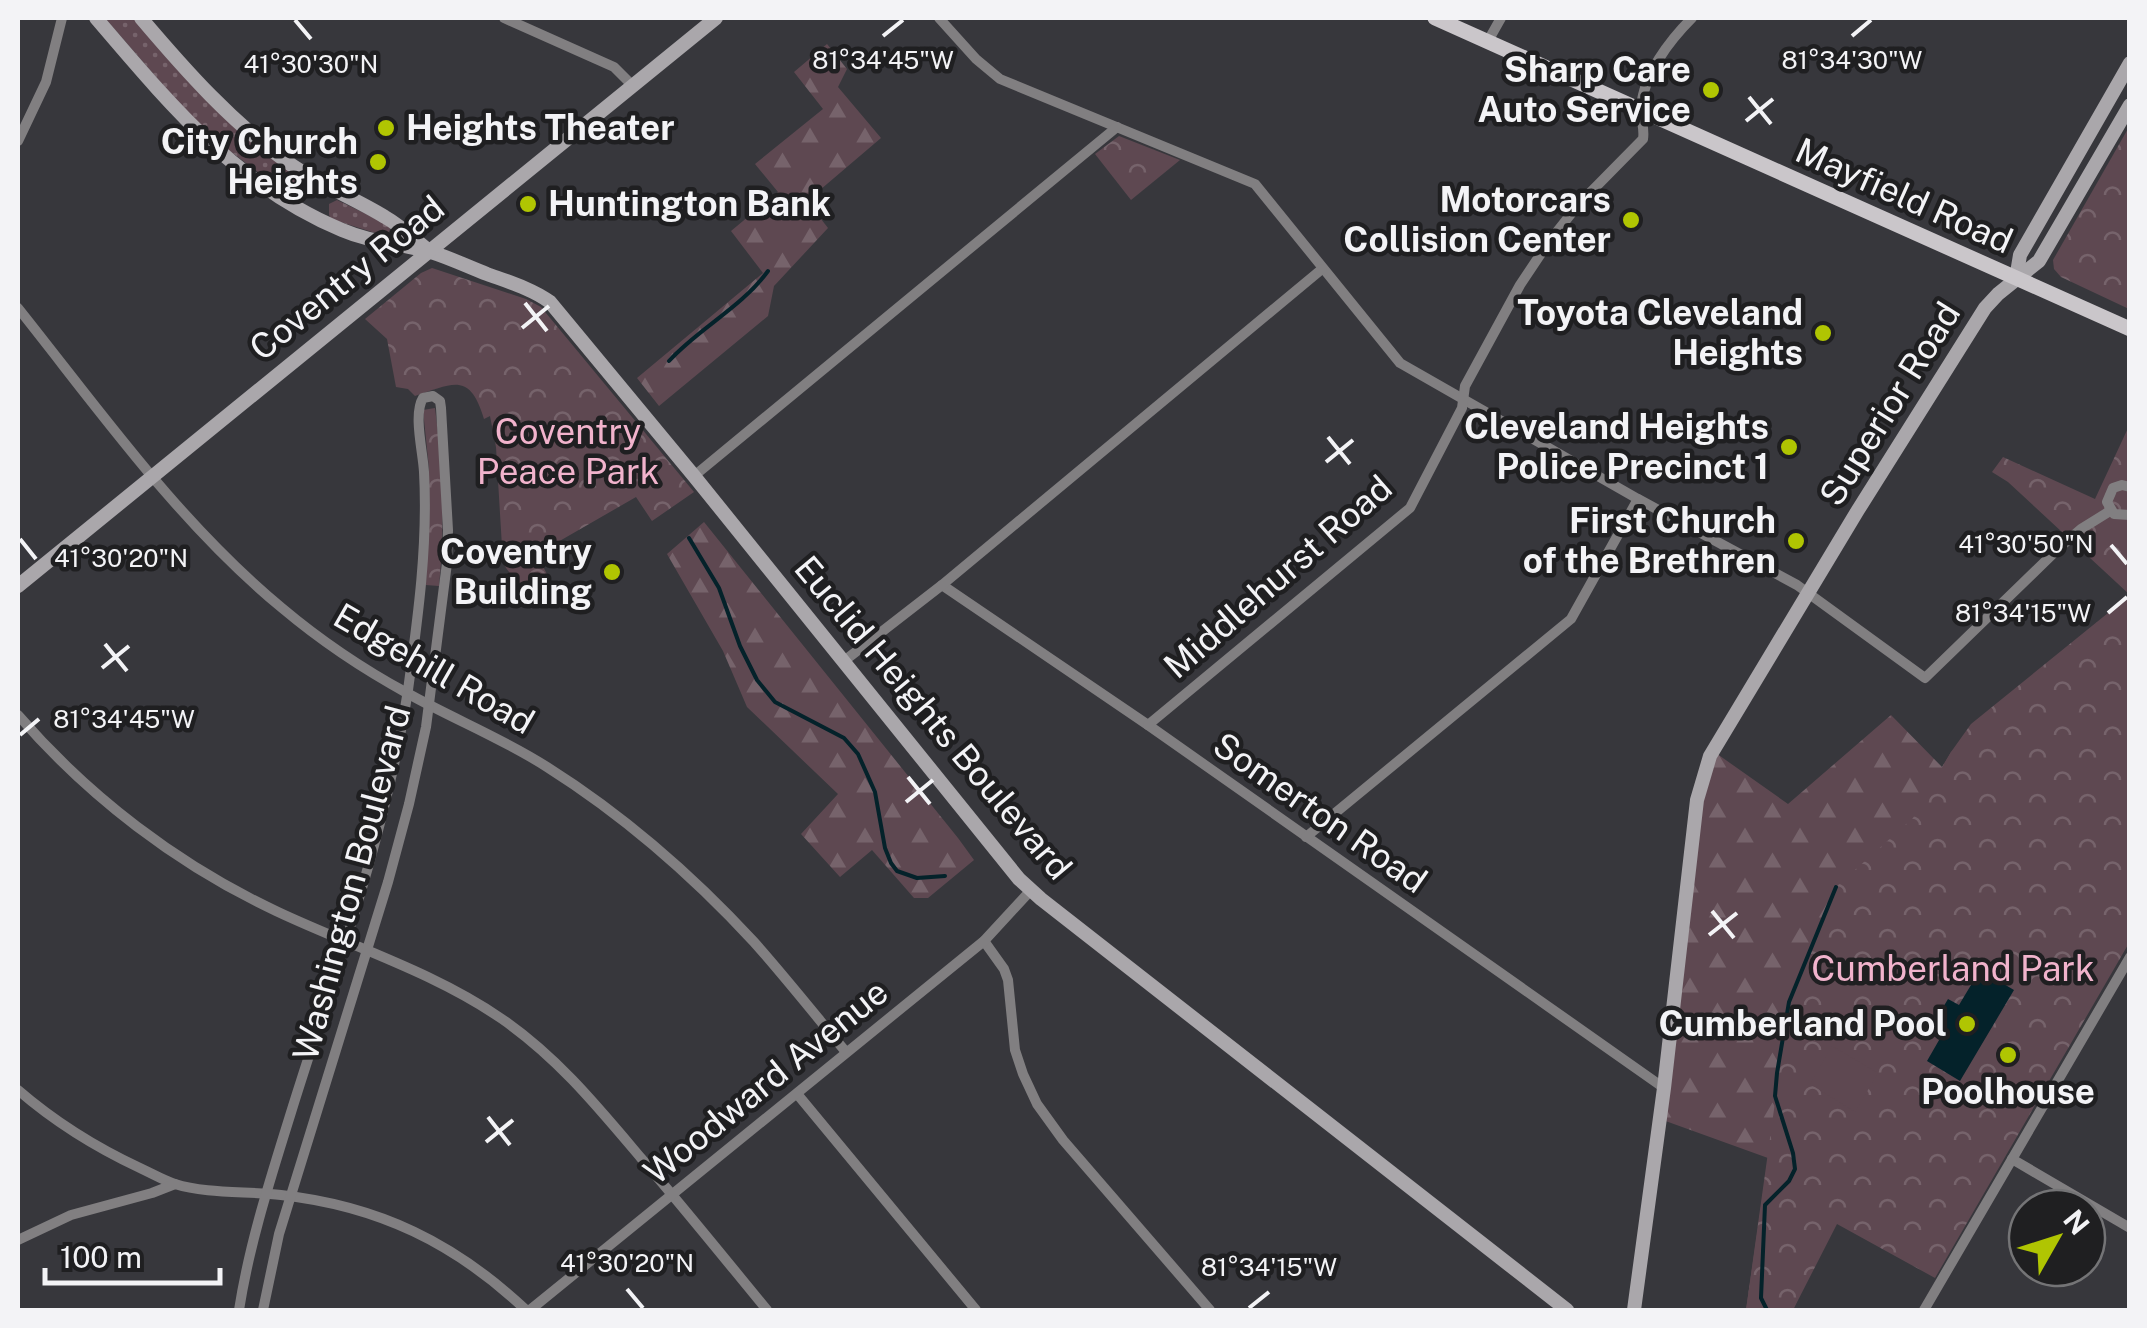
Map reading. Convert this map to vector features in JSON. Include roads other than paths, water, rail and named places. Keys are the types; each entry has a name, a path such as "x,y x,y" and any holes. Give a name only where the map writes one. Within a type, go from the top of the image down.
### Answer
{"main road":[{"name":"Mayfield Road","path":"1435,18 2130,330"}],"street":[{"path":"18,141 46,82 62,18"},
{"name":"Euclid Heights Boulevard","path":"96,18 189,124 268,190 342,230 380,243 428,251 550,302 1031,890 1567,1310"},
{"name":"Euclid Heights Boulevard","path":"140,18 198,83 252,134 322,185 384,216 428,251"},
{"path":"504,18 614,66 632,85"},
{"name":"Coventry Road","path":"18,586 716,18"},
{"path":"939,18 1000,80 1255,184 1400,362 1808,592 1925,678 2081,528 2110,511"},
{"path":"1488,41 1500,18"},
{"name":"Middlehurst Road","path":"1148,725 1410,508 1462,408 1465,386 1548,243 1578,205 1644,139 1641,110 1645,88 1677,34 1692,18"},
{"name":"Superior Road","path":"2016,279 2020,255 2130,63"},
{"path":"2112,97 2129,106"},
{"name":"Superior Road","path":"1634,1310 1697,800 1710,756 1985,308 2039,261 2129,106"},
{"path":"694,476 1117,127"},
{"path":"2062,184 2078,194"},
{"path":"844,661 942,585 1322,268"},
{"name":"Edgehill Road","path":"18,308 151,476 240,572 348,657 407,693 550,768 647,840 698,884 754,942 846,1052"},
{"name":"Washington Boulevard","path":"239,1310 254,1230 383,810 407,693 423,574 426,525 418,407 423,398 433,396 441,408 448,530 430,704 409,804 290,1196 263,1310"},
{"path":"2130,487 2117,486 2109,492 2106,502 2110,511 2119,516 2130,515"},
{"path":"1306,837 1571,620 1638,499"},
{"name":"Somerton Road","path":"942,585 1664,1088"},
{"path":"18,715 89,788 160,843 226,886 422,972 463,994 537,1046 579,1084 767,1310"},
{"name":"Woodward Avenue","path":"528,1310 984,941 1031,890"},
{"path":"984,941 1008,980 1016,1050 1036,1104 1210,1310"},
{"path":"1924,1310 2130,957"},
{"path":"18,1090 88,1142 175,1184 342,1205 400,1225 456,1253 528,1310"},
{"path":"798,1095 976,1310"},
{"path":"2012,1159 2130,1228"},
{"path":"18,1240 70,1215 175,1184"}],"water":[{"name":"Cumberland Pool","path":"1980,970 2014,990 1960,1081 1927,1061 1946,1028 1935,1021 1948,999 1959,1005"}],"waterway":[{"path":"669,361 745,296 768,271"},
{"path":"689,538 719,588 757,680 775,702 844,738 858,754 875,792 885,848 897,871 917,878 945,876"},
{"path":"1767,1310 1761,1298 1765,1205 1789,1181 1795,1169 1775,1096 1777,1073 1789,1002 1836,887"}],"place":[{"name":"Sharp Care Auto Service","path":"1711,90"},
{"name":"Heights Theater","path":"386,128"},
{"name":"City Church Heights","path":"378,162"},
{"name":"Huntington Bank","path":"528,204"},
{"name":"Motorcars Collision Center","path":"1631,220"},
{"name":"Toyota Cleveland Heights","path":"1823,333"},
{"name":"Cleveland Heights Police Precinct 1","path":"1789,447"},
{"name":"First Church of the Brethren","path":"1796,541"},
{"name":"Coventry Building","path":"612,572"},
{"name":"Cumberland Pool","path":"1967,1024"},
{"name":"Poolhouse","path":"2008,1055"}],"park label":[{"name":"Coventry Peace Park","path":"568,452"},
{"name":"Cumberland Park","path":"1953,969"}]}
